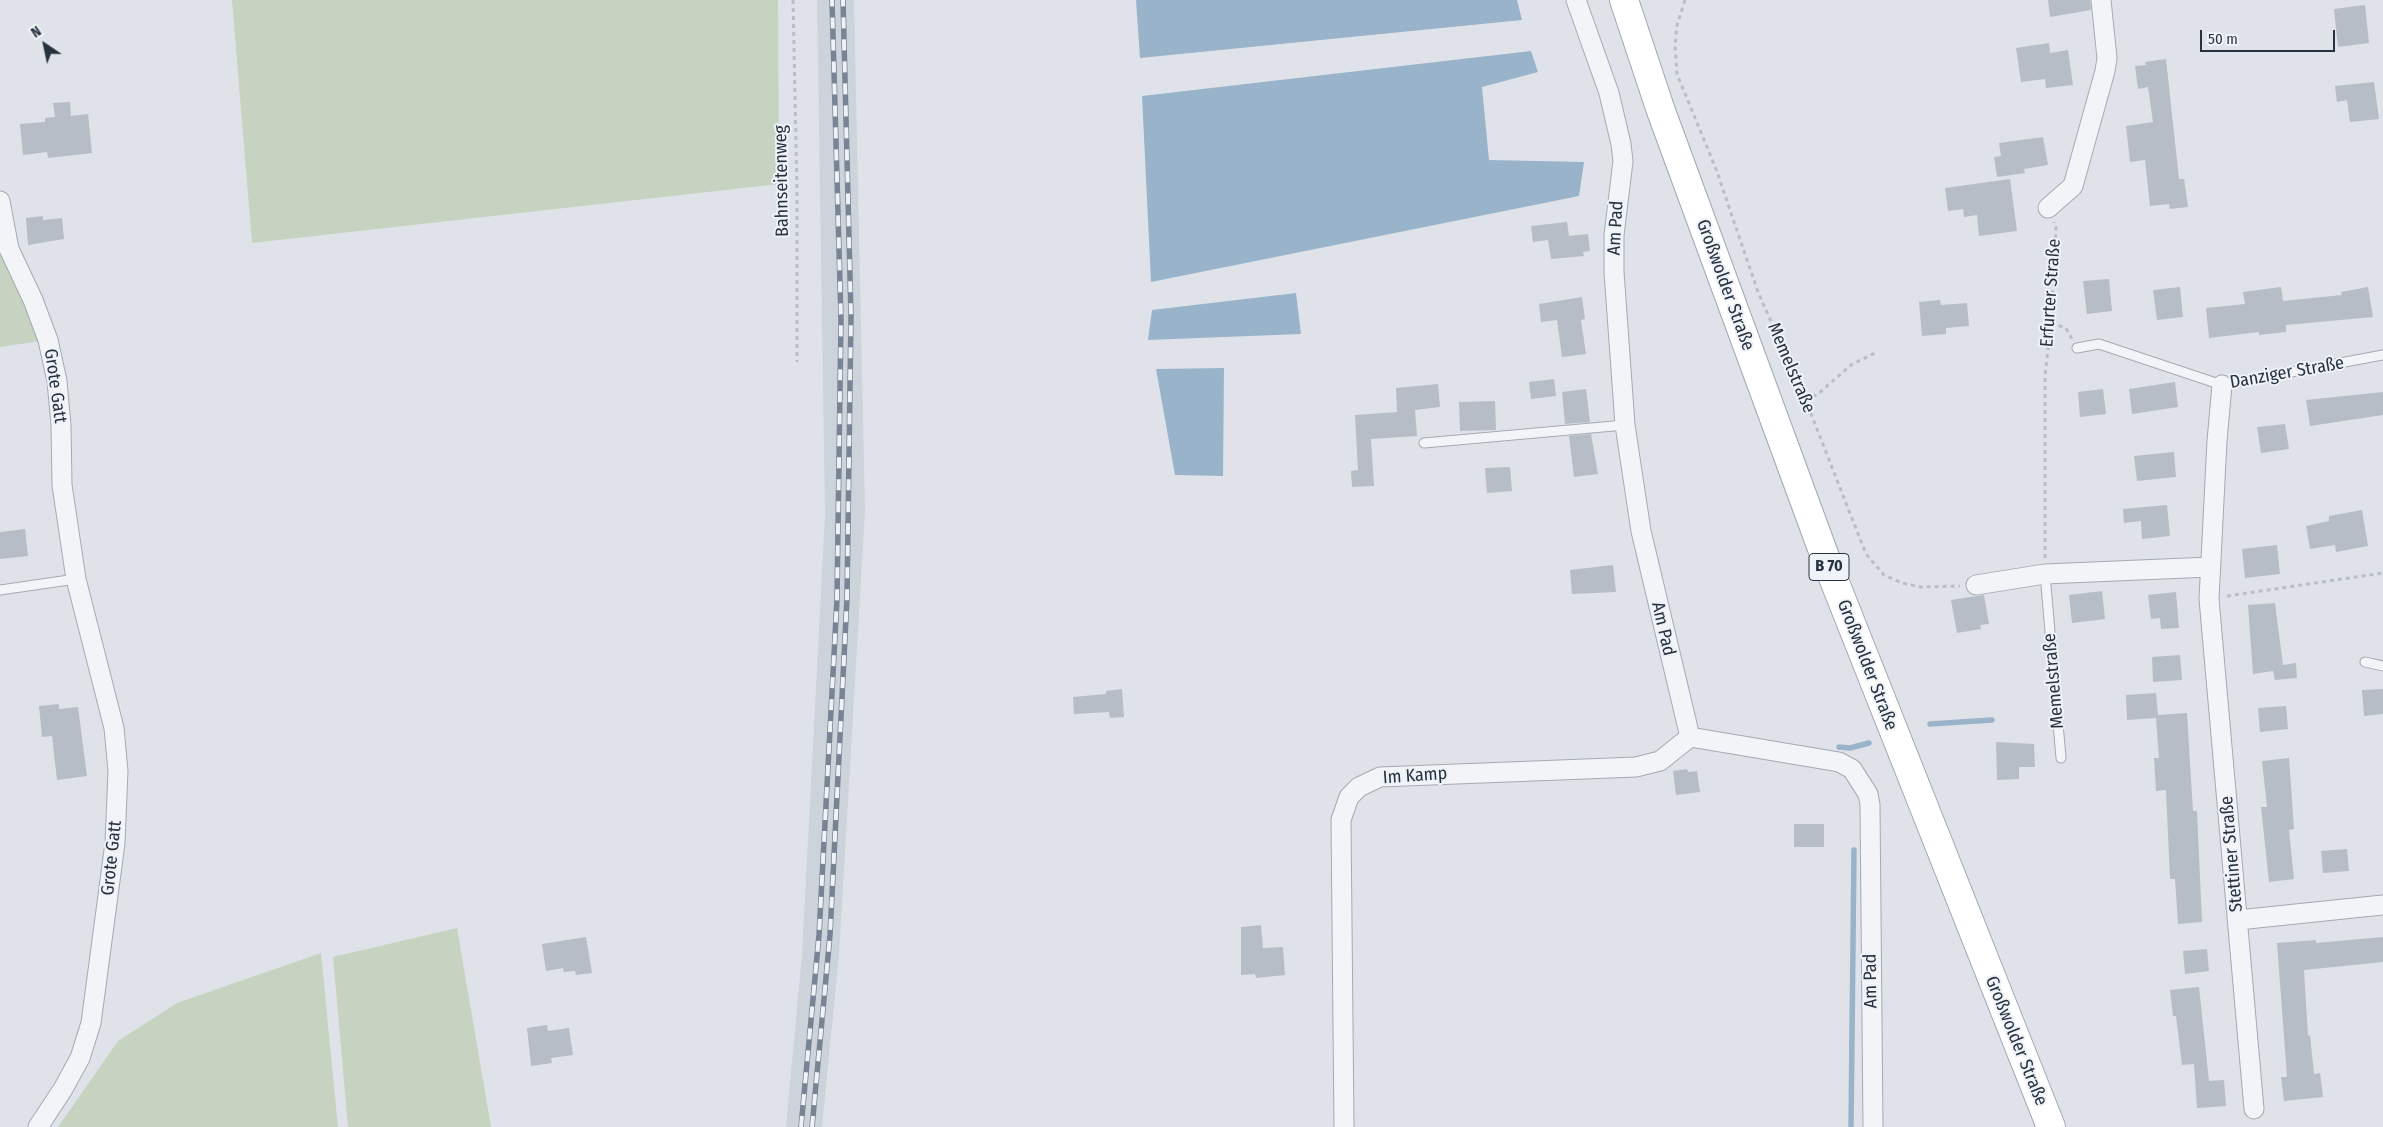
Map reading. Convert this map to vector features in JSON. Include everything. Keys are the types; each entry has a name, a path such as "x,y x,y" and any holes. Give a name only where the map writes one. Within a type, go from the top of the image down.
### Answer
{"main road":[{"name":"Großwolder Straße","path":"1624,0 1661,111 1828,566 2051,1127"}],"street":[{"name":"Am Pad","path":"1576,0 1609,93 1621,144 1623,161 1614,234 1614,272 1625,426 1641,531 1690,737 1839,762 1852,769 1868,794 1870,805 1872,1127"},
{"path":"2048,208 2073,186 2105,71 2107,58 2101,0"},
{"name":"Grote Gatt","path":"0,202 10,249 33,300 48,340 57,381 61,425 62,485 76,579 115,735 118,771 115,834 91,1023 80,1058 63,1089 38,1127"},
{"name":"Stettiner Straße","path":"2222,385 2209,599 2254,1109"},
{"path":"1976,585 2045,574 2210,567"},
{"name":"Im Kamp","path":"1344,1127 1341,820 1349,797 1359,787 1380,777 1636,767 1660,761 1690,737"},
{"path":"2238,920 2383,905"}],"lane":[{"name":"Danziger Straße","path":"2077,348 2098,344 2222,385 2383,355"},
{"path":"1424,444 1625,426"},
{"name":"Memelstraße","path":"2045,574 2061,758"},
{"path":"0,590 76,579"},
{"path":"2365,662 2383,666"}],"path":[{"name":"Bahnseitenweg","path":"793,0 797,192 797,362"},
{"name":"Memelstraße","path":"1685,0 1677,25 1675,46 1677,74 1719,178 1758,292 1806,400 1866,554 1884,575 1902,583 1920,587 1976,585"},
{"name":"Erfurter Straße","path":"2045,574 2045,376 2051,323 2056,227 2048,208"},
{"path":"2051,323 2066,328 2077,348"},
{"path":"1806,400 1818,393 1851,365 1877,352"},
{"path":"2209,599 2383,573"}],"shaded area":[{"path":"817,0 854,0 865,511 839,955 822,1127 786,1127 802,954 825,515"}],"green space":[{"path":"232,0 778,0 779,184 252,243"},
{"path":"0,236 41,341 0,347"},
{"path":"457,928 491,1127 348,1127 333,957"},
{"path":"321,953 338,1127 58,1127 118,1041 177,1003"}],"water":[{"path":"1136,0 1517,0 1522,20 1140,58"},
{"path":"1531,51 1538,72 1482,87 1489,160 1584,162 1579,196 1151,282 1142,96"},
{"path":"1296,293 1301,334 1148,340 1152,310"},
{"path":"1224,368 1223,476 1175,475 1156,369"}],"building":[{"path":"2048,0 2090,0 2091,10 2050,17"},
{"path":"2365,5 2369,43 2338,47 2334,9"},
{"path":"2049,43 2050,53 2068,50 2073,85 2046,88 2045,79 2021,82 2016,48"},
{"path":"2166,59 2179,179 2184,179 2188,207 2170,209 2169,204 2150,206 2145,160 2130,162 2126,126 2153,122 2148,87 2138,89 2135,66 2146,65 2145,62"},
{"path":"2374,82 2379,119 2350,122 2347,100 2337,102 2335,86"},
{"path":"70,102 71,116 88,114 92,153 48,158 47,152 23,155 20,124 45,122 45,118 55,117 53,103"},
{"path":"2043,137 2048,165 2024,169 2025,173 1997,177 1994,157 2001,156 1999,143"},
{"path":"2010,179 2017,231 1979,236 1977,215 1964,217 1963,209 1948,211 1945,188"},
{"path":"43,216 43,220 62,218 64,239 28,245 26,218"},
{"path":"1567,222 1569,236 1588,234 1590,251 1583,252 1584,256 1551,259 1548,240 1533,242 1531,226"},
{"path":"2109,279 2112,311 2087,314 2083,281"},
{"path":"2180,287 2183,317 2157,320 2153,290"},
{"path":"2281,287 2283,301 2342,295 2341,292 2368,287 2373,317 2286,325 2286,332 2259,335 2259,332 2209,338 2206,308 2245,304 2243,292"},
{"path":"1582,297 1585,319 1581,320 1586,354 1562,357 1557,320 1541,322 1539,304"},
{"path":"1940,300 1941,305 1967,303 1969,326 1946,328 1946,334 1922,336 1919,302"},
{"path":"1554,379 1556,396 1531,399 1529,382"},
{"path":"2175,382 2178,407 2132,414 2129,389"},
{"path":"1438,384 1440,407 1415,410 1417,436 1371,439 1374,486 1352,487 1351,471 1358,470 1355,415 1397,412 1396,388"},
{"path":"1586,389 1590,422 1565,424 1562,392"},
{"path":"2103,389 2106,414 2080,417 2078,392"},
{"path":"2383,392 2383,415 2310,426 2306,400"},
{"path":"1495,401 1496,430 1460,431 1459,402"},
{"path":"2285,424 2289,449 2261,453 2257,427"},
{"path":"1591,434 1598,474 1574,477 1569,436"},
{"path":"2174,452 2176,477 2137,481 2134,456"},
{"path":"1510,467 1512,491 1487,493 1485,468"},
{"path":"2167,505 2170,536 2142,539 2141,521 2124,523 2123,509"},
{"path":"2362,510 2368,546 2336,552 2335,545 2310,549 2306,526 2329,521 2329,516"},
{"path":"25,529 28,556 0,559 0,532"},
{"path":"2277,545 2280,574 2245,578 2242,549"},
{"path":"1613,565 1616,592 1572,594 1570,570"},
{"path":"2102,591 2105,619 2072,623 2069,595"},
{"path":"2176,592 2179,628 2161,629 2160,618 2151,619 2148,595"},
{"path":"1984,595 1989,624 1980,625 1981,629 1957,633 1951,600"},
{"path":"2275,603 2283,665 2296,663 2297,678 2275,680 2273,671 2253,674 2248,605"},
{"path":"2180,655 2182,680 2153,682 2152,657"},
{"path":"1122,689 1124,717 1110,718 1109,712 1074,714 1073,697 1106,694 1106,691"},
{"path":"2383,689 2383,714 2364,716 2362,690"},
{"path":"2156,693 2158,715 2187,713 2193,811 2197,811 2202,922 2178,924 2175,879 2170,879 2166,790 2156,791 2154,758 2159,758 2156,718 2127,720 2126,695"},
{"path":"59,704 59,709 78,707 87,776 57,780 52,736 42,737 39,706"},
{"path":"2286,706 2288,729 2260,732 2258,708"},
{"path":"1996,742 2034,744 2035,767 2019,767 2019,779 1997,780"},
{"path":"2289,758 2294,829 2289,830 2294,879 2269,882 2261,807 2267,807 2262,761"},
{"path":"1687,769 1688,772 1697,771 1700,792 1676,795 1673,771"},
{"path":"1794,824 1824,824 1824,847 1794,847"},
{"path":"2347,849 2349,871 2323,873 2321,851"},
{"path":"1261,925 1263,948 1283,947 1285,975 1256,978 1255,974 1241,975 1241,927"},
{"path":"586,937 592,973 576,975 575,971 564,972 563,968 546,971 542,944"},
{"path":"2383,937 2383,962 2304,970 2308,1036 2310,1035 2314,1074 2320,1073 2323,1097 2284,1101 2281,1077 2287,1077 2277,943 2316,940 2316,943"},
{"path":"2207,949 2209,971 2185,974 2183,951"},
{"path":"2199,987 2209,1081 2224,1080 2226,1106 2197,1108 2194,1064 2182,1065 2176,1016 2173,1016 2170,990"},
{"path":"547,1025 548,1031 569,1028 573,1055 551,1058 552,1063 531,1066 527,1028"}],"waterway":[{"path":"1930,724 1992,720"},
{"path":"1839,747 1850,748 1869,743"},
{"path":"1851,1127 1854,850"}],"railway":[{"path":"801,1127 819,935 837,599 841,320 832,0"},
{"path":"812,1127 830,935 847,598 851,316 843,0"}]}
